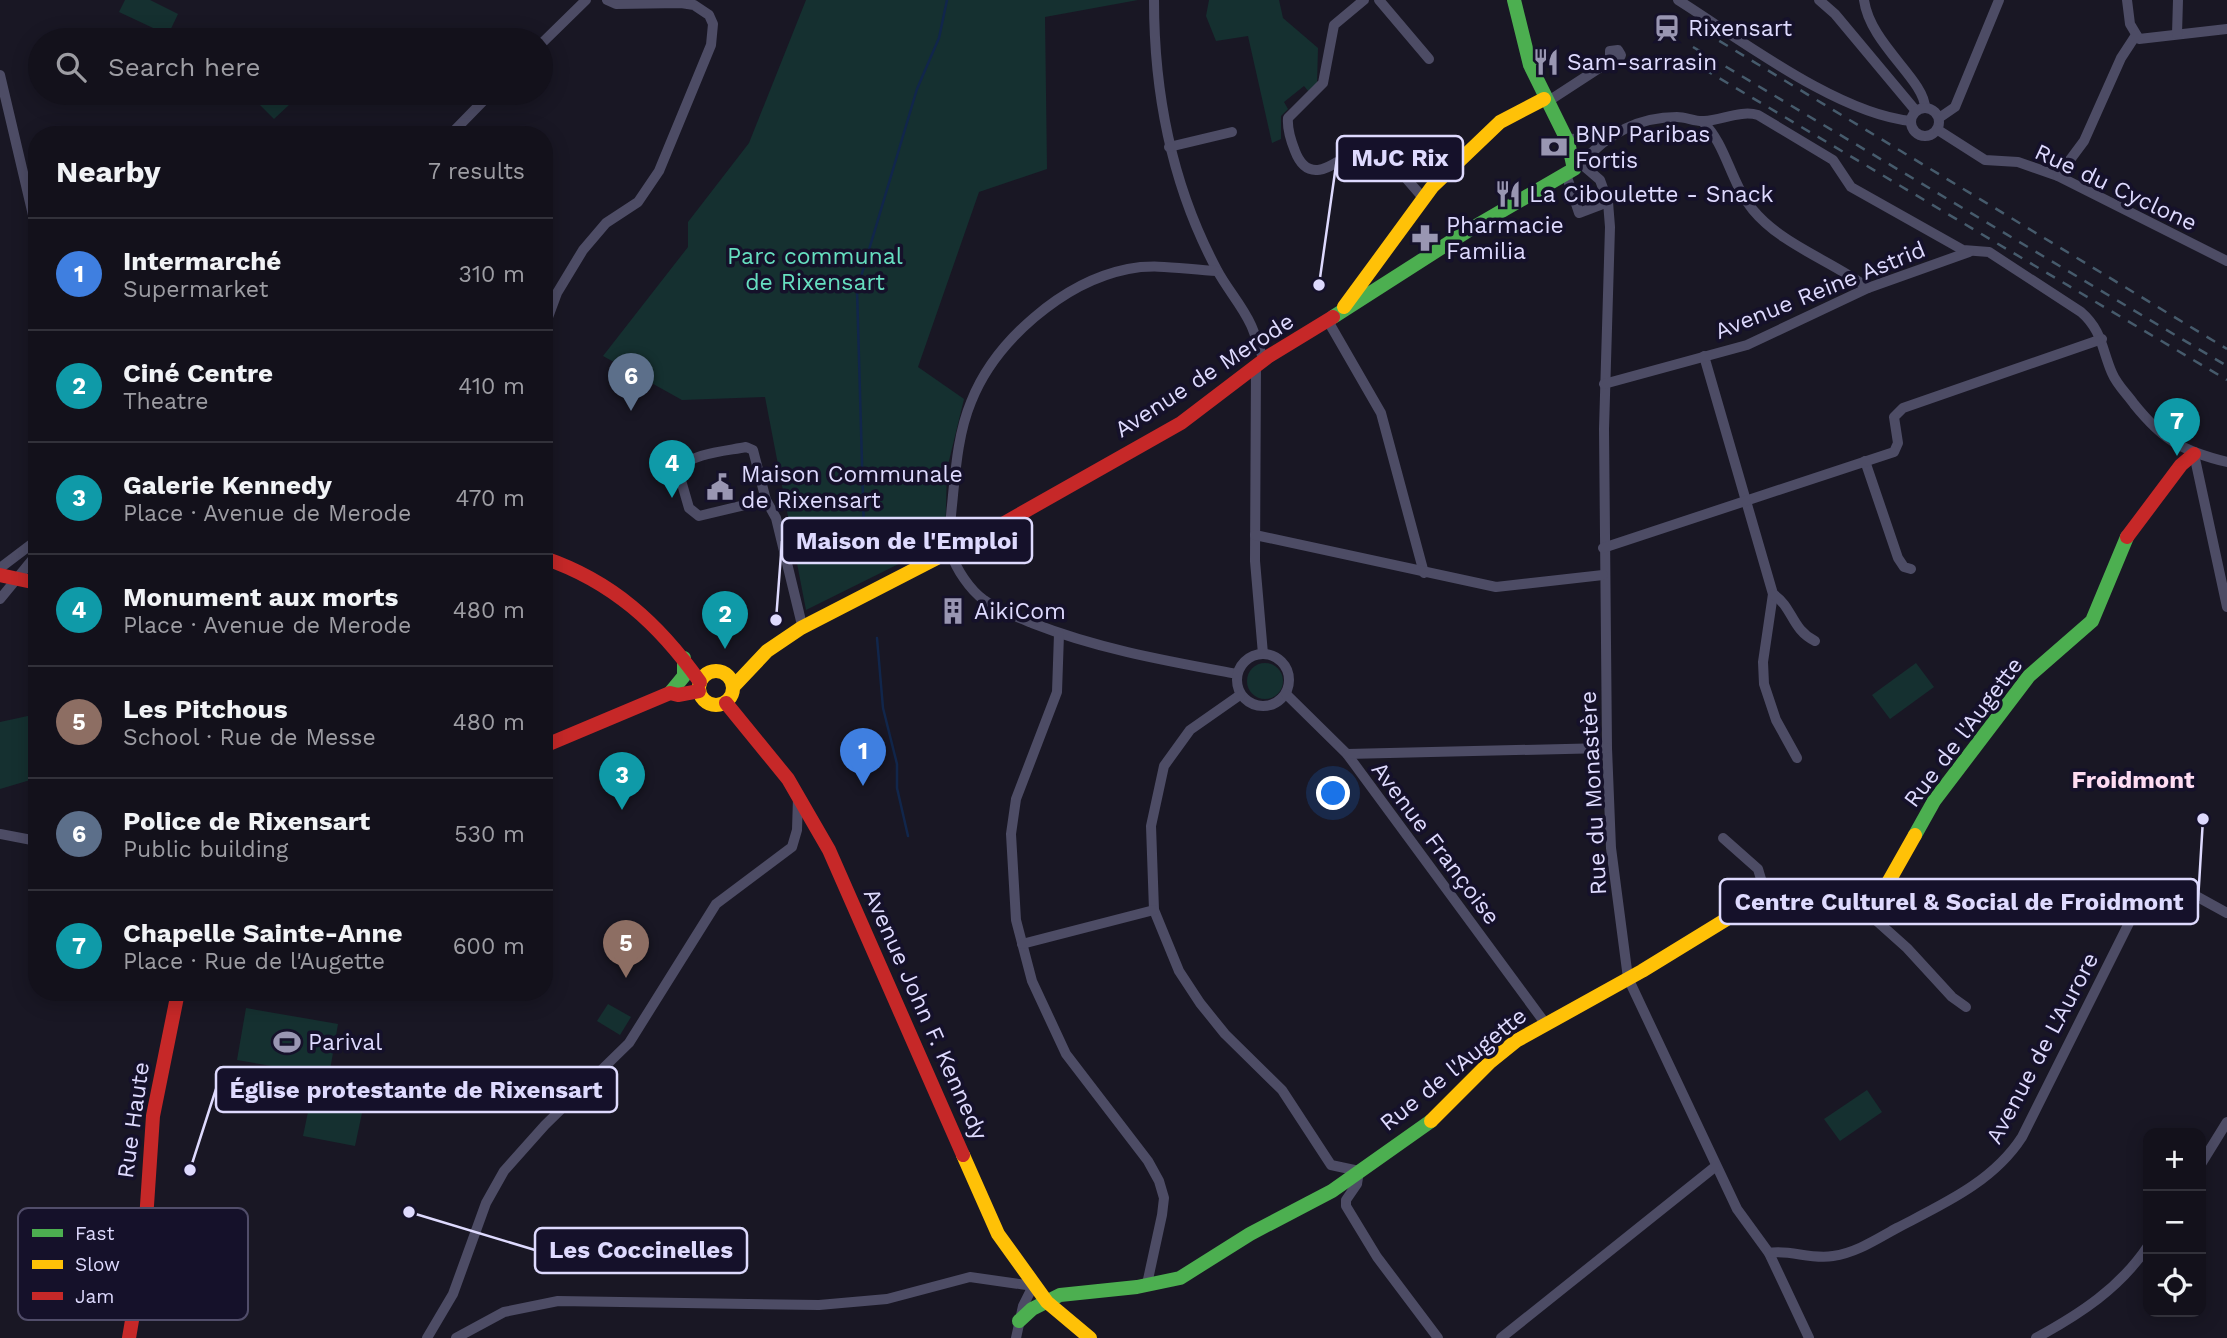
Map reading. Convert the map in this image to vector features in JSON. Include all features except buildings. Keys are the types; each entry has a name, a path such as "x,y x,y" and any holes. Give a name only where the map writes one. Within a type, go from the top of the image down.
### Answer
{"street":[{"path":"553,32 586,0"},
{"path":"553,304 583,250 606,223 639,202 649,188 669,148 713,35 709,15 694,5 615,4 607,0"},
{"path":"1154,0 1154,46 1169,147 1194,219 1217,271 1250,324 1260,363 1255,535 1263,654"},
{"path":"1364,0 1334,25 1323,83 1288,118 1292,143 1299,162 1306,168 1316,169 1333,165 1367,144 1379,147 1424,199"},
{"path":"1379,0 1429,60"},
{"path":"1514,0 1545,100 1579,161 1600,180 1608,202 1579,213 1566,174"},
{"path":"1678,0 1837,96 1892,119 1917,113 1933,110 1939,118 1938,130 1934,134 1921,135 1915,132 1917,113 1925,101 1916,85 1874,31 1866,15 1864,0"},
{"path":"1819,0 1835,14 1917,113"},
{"path":"1939,118 1955,107 1999,0"},
{"path":"2127,0 2127,14 2139,40 2227,29"},
{"path":"2178,0 2178,34"},
{"path":"2058,176 2084,141 2121,58 2136,34"},
{"path":"1424,573 1381,413 1334,317 1424,199 1451,168 1500,122 1545,100 1610,61"},
{"path":"0,75 28,194"},
{"path":"459,126 479,105"},
{"path":"1579,161 1606,138 1647,121 1665,118 1703,122 1748,113 1758,115 1833,160 1851,187 1969,251 1984,251 2004,261 2081,312 2093,323 2102,339 2115,380 2158,432 2194,454 2227,462"},
{"path":"1703,122 1716,137 1733,182 1755,213 1775,230 1842,269 1868,288"},
{"name":"Rue du Cyclone","path":"1938,130 1984,160 2018,162 2058,176 2227,261"},
{"path":"1169,147 1232,132"},
{"path":"1566,139 1606,138"},
{"name":"Avenue de Merode","path":"733,686 771,645 802,625 881,589 1165,433 1260,363 1388,280 1574,169 1579,161"},
{"name":"Rue du Monastère","path":"1608,202 1610,228 1604,384 1603,548 1607,748 1611,848 1628,978 1737,1209 1769,1253 1809,1338"},
{"name":"Avenue Reine Astrid","path":"1604,384 1747,345 1868,288 1969,251"},
{"path":"1375,265 1380,275 1388,280"},
{"path":"1217,271 1150,266 1106,276 1054,304 1009,342 978,388 963,425 956,464 950,551 971,588 985,601 1059,634 1137,656 1237,674"},
{"path":"1603,548 1897,449 1894,417 1903,408 2102,339"},
{"path":"1704,356 1773,594 1765,640 1765,684 1776,720 1797,758"},
{"path":"766,500 699,516 689,508 678,470 692,460 746,447 753,450 766,500 776,518 802,625"},
{"path":"2194,454 2227,607"},
{"name":"Rue de l'Augette","path":"1020,1321 1032,1308 1060,1295 1180,1278 1250,1234 1332,1191 1430,1122 1490,1062 1545,1023 1628,978 1748,906 1767,899 1796,898 1851,909 1867,906 1889,881 1934,801 2029,676 2092,621 2127,537 2174,474 2194,454"},
{"path":"1865,461 1898,558 1904,567 1912,569"},
{"path":"1255,535 1496,587 1603,575"},
{"path":"0,568 28,547"},
{"path":"553,561 590,575 642,611 684,658 699,686 702,699 712,705 726,703 733,686 731,679 718,671 704,675 699,686 678,695 670,693"},
{"path":"0,598 28,565"},
{"path":"0,575 28,581"},
{"path":"1773,594 1779,598 1802,635 1815,641"},
{"path":"1059,634 1057,692 1042,738 1021,784 1011,834 1016,920 1032,981 1066,1054 1148,1161 1159,1181 1164,1198 1162,1216 1147,1284"},
{"path":"1263,654 1275,657 1286,670 1289,681 1286,694 1263,706 1244,701 1240,695 1237,674 1246,662 1263,654"},
{"path":"553,742 670,693 684,676 684,658"},
{"name":"Avenue Françoise","path":"1286,694 1347,754 1545,1023"},
{"path":"1240,695 1190,730 1164,766 1150,826 1154,910 1179,971 1200,1003 1225,1034 1282,1090 1331,1165 1359,1171 1357,1184 1346,1200 1346,1206 1377,1257 1438,1338"},
{"name":"Avenue John F. Kennedy","path":"726,703 799,794 829,850 998,1234 1047,1302 1090,1338"},
{"path":"1347,754 1607,748"},
{"path":"427,1338 453,1294 486,1203 504,1171 545,1125 629,1043 716,904 792,847 797,830 799,794"},
{"path":"0,834 28,839"},
{"path":"1723,838 1758,869 1767,899"},
{"name":"Avenue de L'Aurore","path":"1769,1253 1825,1257 1848,1252 1947,1201 1996,1168 2022,1137 2130,921 2151,904 2180,892 2193,892 2227,913"},
{"path":"1867,906 1869,914 1907,948 1952,997 1966,1007"},
{"path":"1022,944 1154,910"},
{"name":"Rue Haute","path":"147,1208 153,1116 176,1001"},
{"path":"2206,1156 2227,1122"},
{"path":"1501,1338 1716,1166"},
{"path":"2036,1338 2100,1299 2128,1272 2143,1252"},
{"path":"456,1338 504,1312 558,1301 671,1300 820,1305 887,1299 970,1277 1033,1286 1023,1306 1016,1338"},
{"name":"Rue Haute","path":"129,1338 132,1320"}],"green space":[{"path":"125,0 150,0 178,14 171,28 153,28 119,12"},
{"name":"Parc communal de Rixensart","path":"806,0 1138,0 1045,17 1047,169 979,192 918,367 964,399 947,469 945,541 806,610 765,397 682,400 603,356 688,247 688,222 749,143"},
{"path":"1209,0 1279,0 1283,18 1318,48 1317,84 1309,92 1304,86 1284,102 1288,109 1281,116 1281,139 1272,143 1248,36 1216,41 1206,16"},
{"path":"260,105 289,105 274,119"},
{"path":"1265,663 1278,668 1283,681 1278,694 1265,699 1252,694 1247,681 1252,668"},
{"path":"1916,663 1934,687 1890,719 1872,695"},
{"path":"28,716 28,781 0,789 0,722"},
{"path":"608,1004 631,1017 620,1035 597,1021"},
{"name":"Parival","path":"246,1008 338,1024 329,1076 237,1060"},
{"name":"Parival","path":"314,1083 366,1094 355,1146 303,1136"},
{"path":"1867,1090 1882,1112 1840,1141 1824,1119"}],"waterway":[{"path":"864,532 857,290 917,89 939,38 947,0"},
{"path":"877,638 883,708 897,764 897,788 908,836"}],"railway":[{"path":"1703,31 2227,349"},
{"path":"1693,47 2227,366"},
{"path":"1687,59 2227,380"}],"traffic: fast":[{"path":"1333,317 1469,230 1574,169 1568,142 1530,65 1514,0"},
{"path":"1915,835 1934,801 2029,676 2092,621 2127,537"},
{"path":"670,693 684,676 684,658"},
{"path":"1019,1321 1032,1309 1060,1295 1137,1287 1180,1278 1250,1234 1332,1191 1431,1121"}],"traffic: slow":[{"path":"1344,307 1432,187 1500,122 1544,99"},
{"path":"734,686 767,651 801,628 999,526"},
{"path":"716,671 728,676 733,688 728,700 716,705 704,700 699,688 704,676 716,671"},
{"path":"1431,1121 1490,1062 1516,1041 1642,971 1748,906 1782,897 1851,909 1867,906 1889,881 1915,835"},
{"path":"963,1155 998,1234 1047,1302 1090,1338"}],"traffic: jam":[{"path":"999,526 1181,423 1269,356 1333,317"},
{"path":"2127,537 2181,465 2194,454"},
{"path":"553,562 591,579 632,607 668,641 700,682"},
{"path":"0,575 28,581"},
{"path":"553,742 670,693 678,695 699,691"},
{"path":"726,703 788,779 829,850 963,1155"},
{"path":"147,1208 153,1116 176,1001"},
{"path":"129,1338 132,1320"}],"place":[{"name":"Rixensart","path":"1667,28"},
{"name":"Sam-sarrasin","path":"1546,62"},
{"name":"BNP Paribas Fortis","path":"1554,147"},
{"name":"La Ciboulette - Snack","path":"1508,194"},
{"name":"Pharmacie Familia","path":"1425,238"},
{"name":"MJC Rix","path":"1319,285"},
{"name":"Police de Rixensart","path":"631,411"},
{"name":"Chapelle Sainte-Anne","path":"2177,456"},
{"name":"Maison Communale de Rixensart","path":"720,487"},
{"name":"Monument aux morts","path":"672,498"},
{"name":"AikiCom","path":"953,611"},
{"name":"Maison de l'Emploi","path":"776,620"},
{"name":"Ciné Centre","path":"725,649"},
{"name":"Intermarché","path":"863,786"},
{"name":"Galerie Kennedy","path":"622,810"},
{"name":"Centre Culturel & Social de Froidmont","path":"2203,819"},
{"name":"Les Pitchous","path":"626,978"},
{"name":"Parival","path":"287,1042"},
{"name":"Église protestante de Rixensart","path":"190,1170"},
{"name":"Les Coccinelles","path":"409,1212"}],"district":[{"name":"Froidmont","path":"2133,780"}]}
